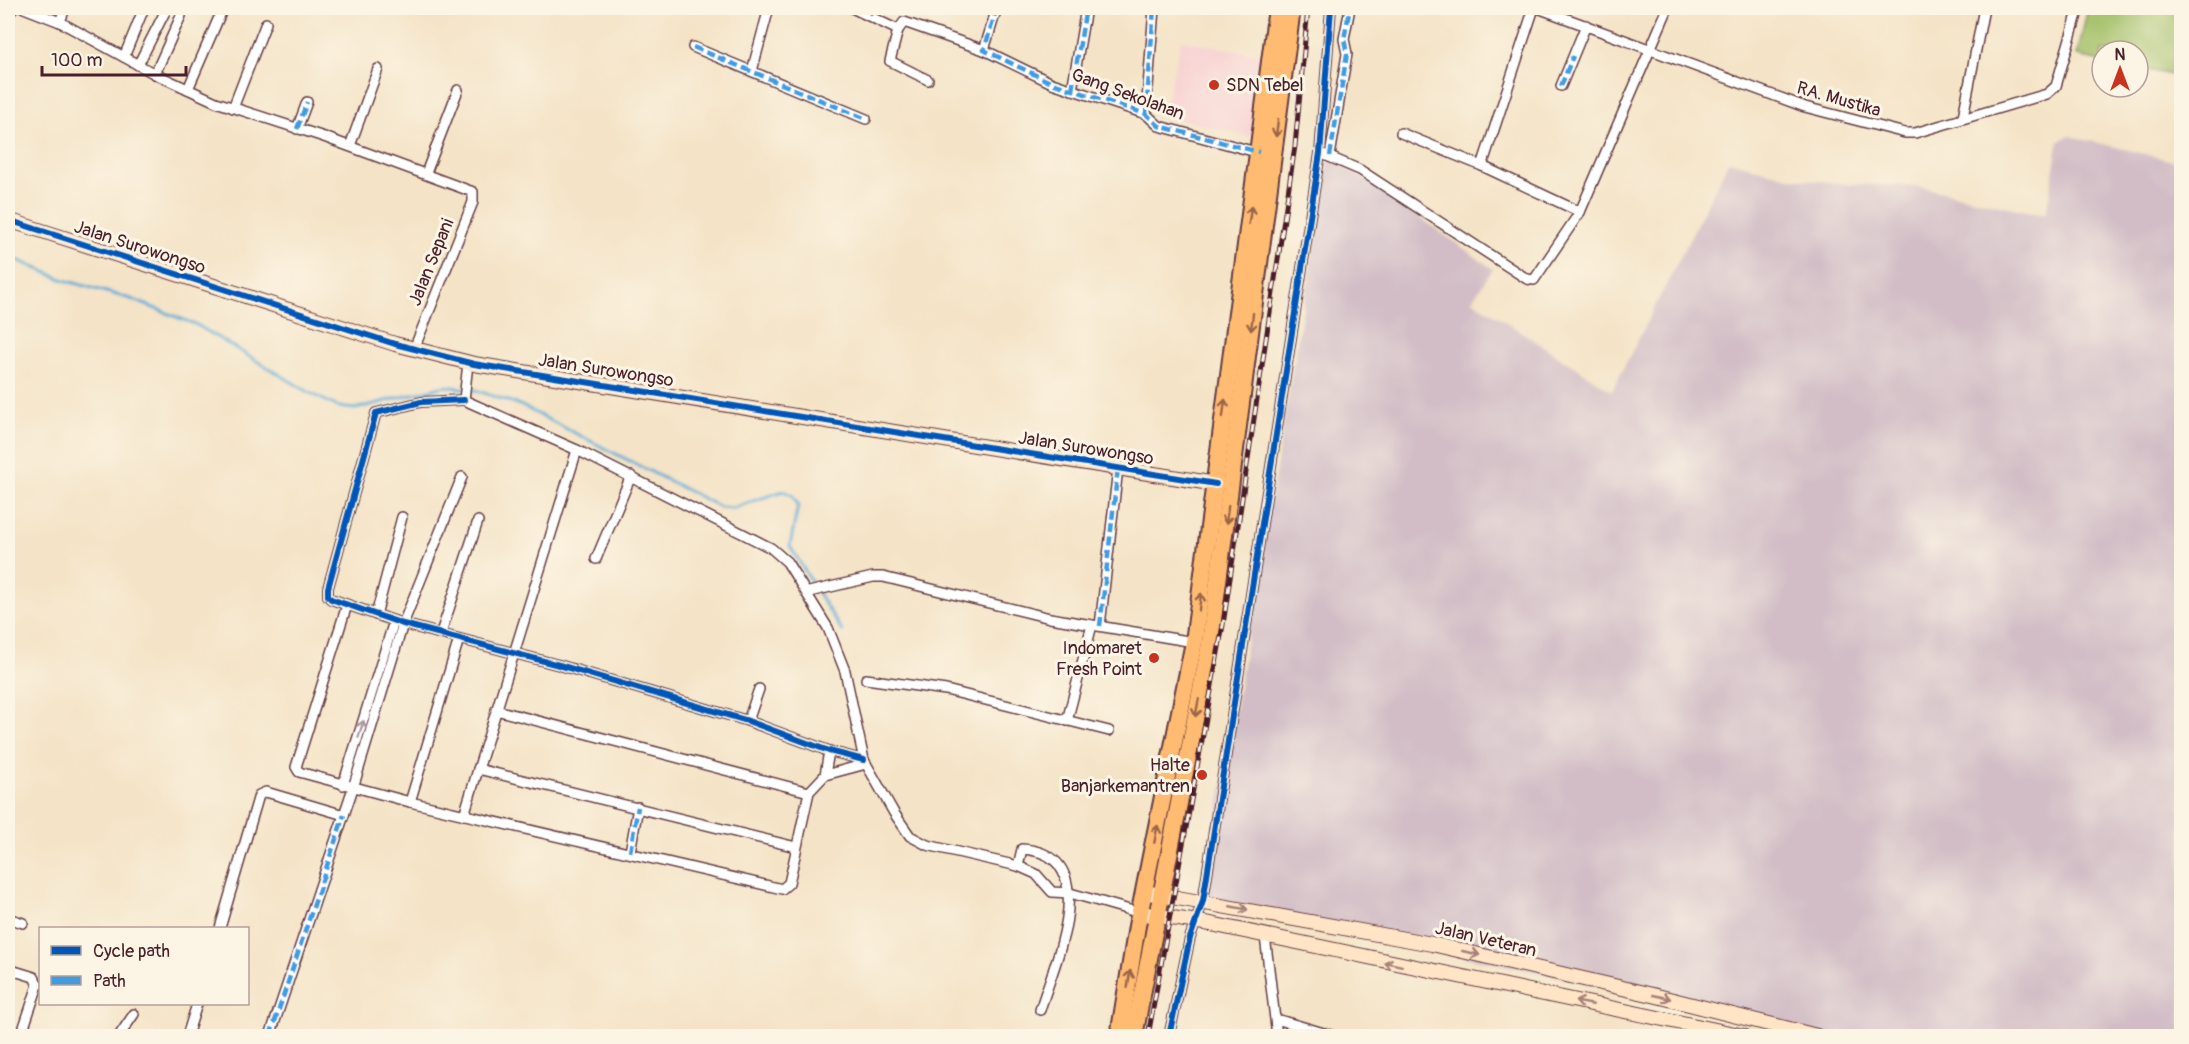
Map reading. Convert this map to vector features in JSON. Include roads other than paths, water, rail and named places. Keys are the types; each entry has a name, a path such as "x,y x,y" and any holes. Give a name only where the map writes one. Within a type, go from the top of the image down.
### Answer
{"highway":[{"path":"1152,893 1210,643 1266,154 1277,8"},
{"path":"1119,1036 1152,893 1194,642 1266,154 1292,8"},
{"path":"1134,1036 1148,914"}],"main road":[{"name":"Jalan Surowongso","path":"8,220 414,349 468,363 1216,484"},
{"name":"Jalan Veteran","path":"1152,893 1432,944 1658,996 1818,1036"},
{"path":"1148,914 1197,922 1744,1036"},
{"path":"1424,970 1432,944"}],"street":[{"path":"8,16 13,8"},
{"path":"24,8 60,22 155,74 233,108 426,173 458,90"},
{"path":"60,22 65,8"},
{"path":"124,57 144,8"},
{"path":"138,65 167,8"},
{"path":"188,89 223,8"},
{"path":"752,71 769,8"},
{"path":"852,8 871,11 898,30 890,61 928,80"},
{"path":"984,50 997,8"},
{"path":"1072,90 1086,8"},
{"path":"1146,114 1154,8"},
{"path":"1169,1036 1190,938 1203,901 1320,153 1331,8"},
{"path":"1330,156 1347,54 1344,39 1350,8"},
{"path":"1482,166 1534,8"},
{"name":"RA. Mustika","path":"1538,8 1805,107 1892,131 1915,133 2051,91 2056,86 2079,8"},
{"path":"1320,153 1360,170 1534,280 1580,212 1647,50 1668,8"},
{"path":"1963,117 1984,8"},
{"path":"155,74 181,16"},
{"name":"Gang Sekolahan","path":"898,30 904,22 984,50 1072,90 1146,114 1160,126 1266,154"},
{"path":"233,108 266,23"},
{"path":"1561,86 1586,25"},
{"path":"693,47 866,119"},
{"path":"350,146 378,69"},
{"path":"297,129 307,102"},
{"path":"1401,133 1482,166 1580,212"},
{"name":"Jalan Sepani","path":"414,349 473,202 473,192 469,189 426,173"},
{"path":"464,392 468,363"},
{"path":"865,762 748,721 398,622 331,599 327,593 376,413 464,392 771,548 788,561 810,592 828,628 845,671 865,762 910,836 927,845 1018,864 1036,874 1052,892 1066,889 1148,914"},
{"path":"464,815 577,450"},
{"path":"1067,721 1096,626 1118,468"},
{"path":"596,560 631,476"},
{"path":"270,1036 344,815 348,787 398,622 462,477"},
{"path":"376,615 402,517"},
{"path":"441,633 478,521"},
{"path":"810,592 883,577 1050,618 1194,642"},
{"path":"347,605 296,767 299,772 348,787 630,852 782,890 789,883 809,792 825,775 865,762"},
{"path":"410,802 459,639"},
{"path":"866,679 946,690 1109,731"},
{"path":"748,721 759,689"},
{"path":"496,710 809,792"},
{"path":"825,775 829,751"},
{"path":"478,769 796,847"},
{"path":"220,927 259,795 266,792 344,815"},
{"path":"630,852 638,807"},
{"path":"1018,864 1020,852 1028,850 1051,859 1066,889 1064,933 1040,1010"},
{"path":"8,918 23,923"},
{"path":"1265,936 1277,1036"},
{"path":"8,969 34,977 38,985 21,1036"},
{"path":"187,1036 197,1005"},
{"path":"119,1036 134,1014"},
{"path":"1276,1019 1334,1036"}],"waterway":[{"path":"8,256 64,280 131,299 197,325 310,393 338,407 355,409 445,386 475,390 520,405 720,507 733,508 783,491 792,495 798,505 790,546 815,588"},
{"path":"818,593 842,631"}],"railway":[{"path":"1148,1036 1223,625 1295,146 1308,8"}],"place":[{"name":"SDN Tebel","path":"1214,85"},
{"name":"Indomaret Fresh Point","path":"1154,658"},
{"name":"Halte Banjarkemantren","path":"1202,775"}]}
